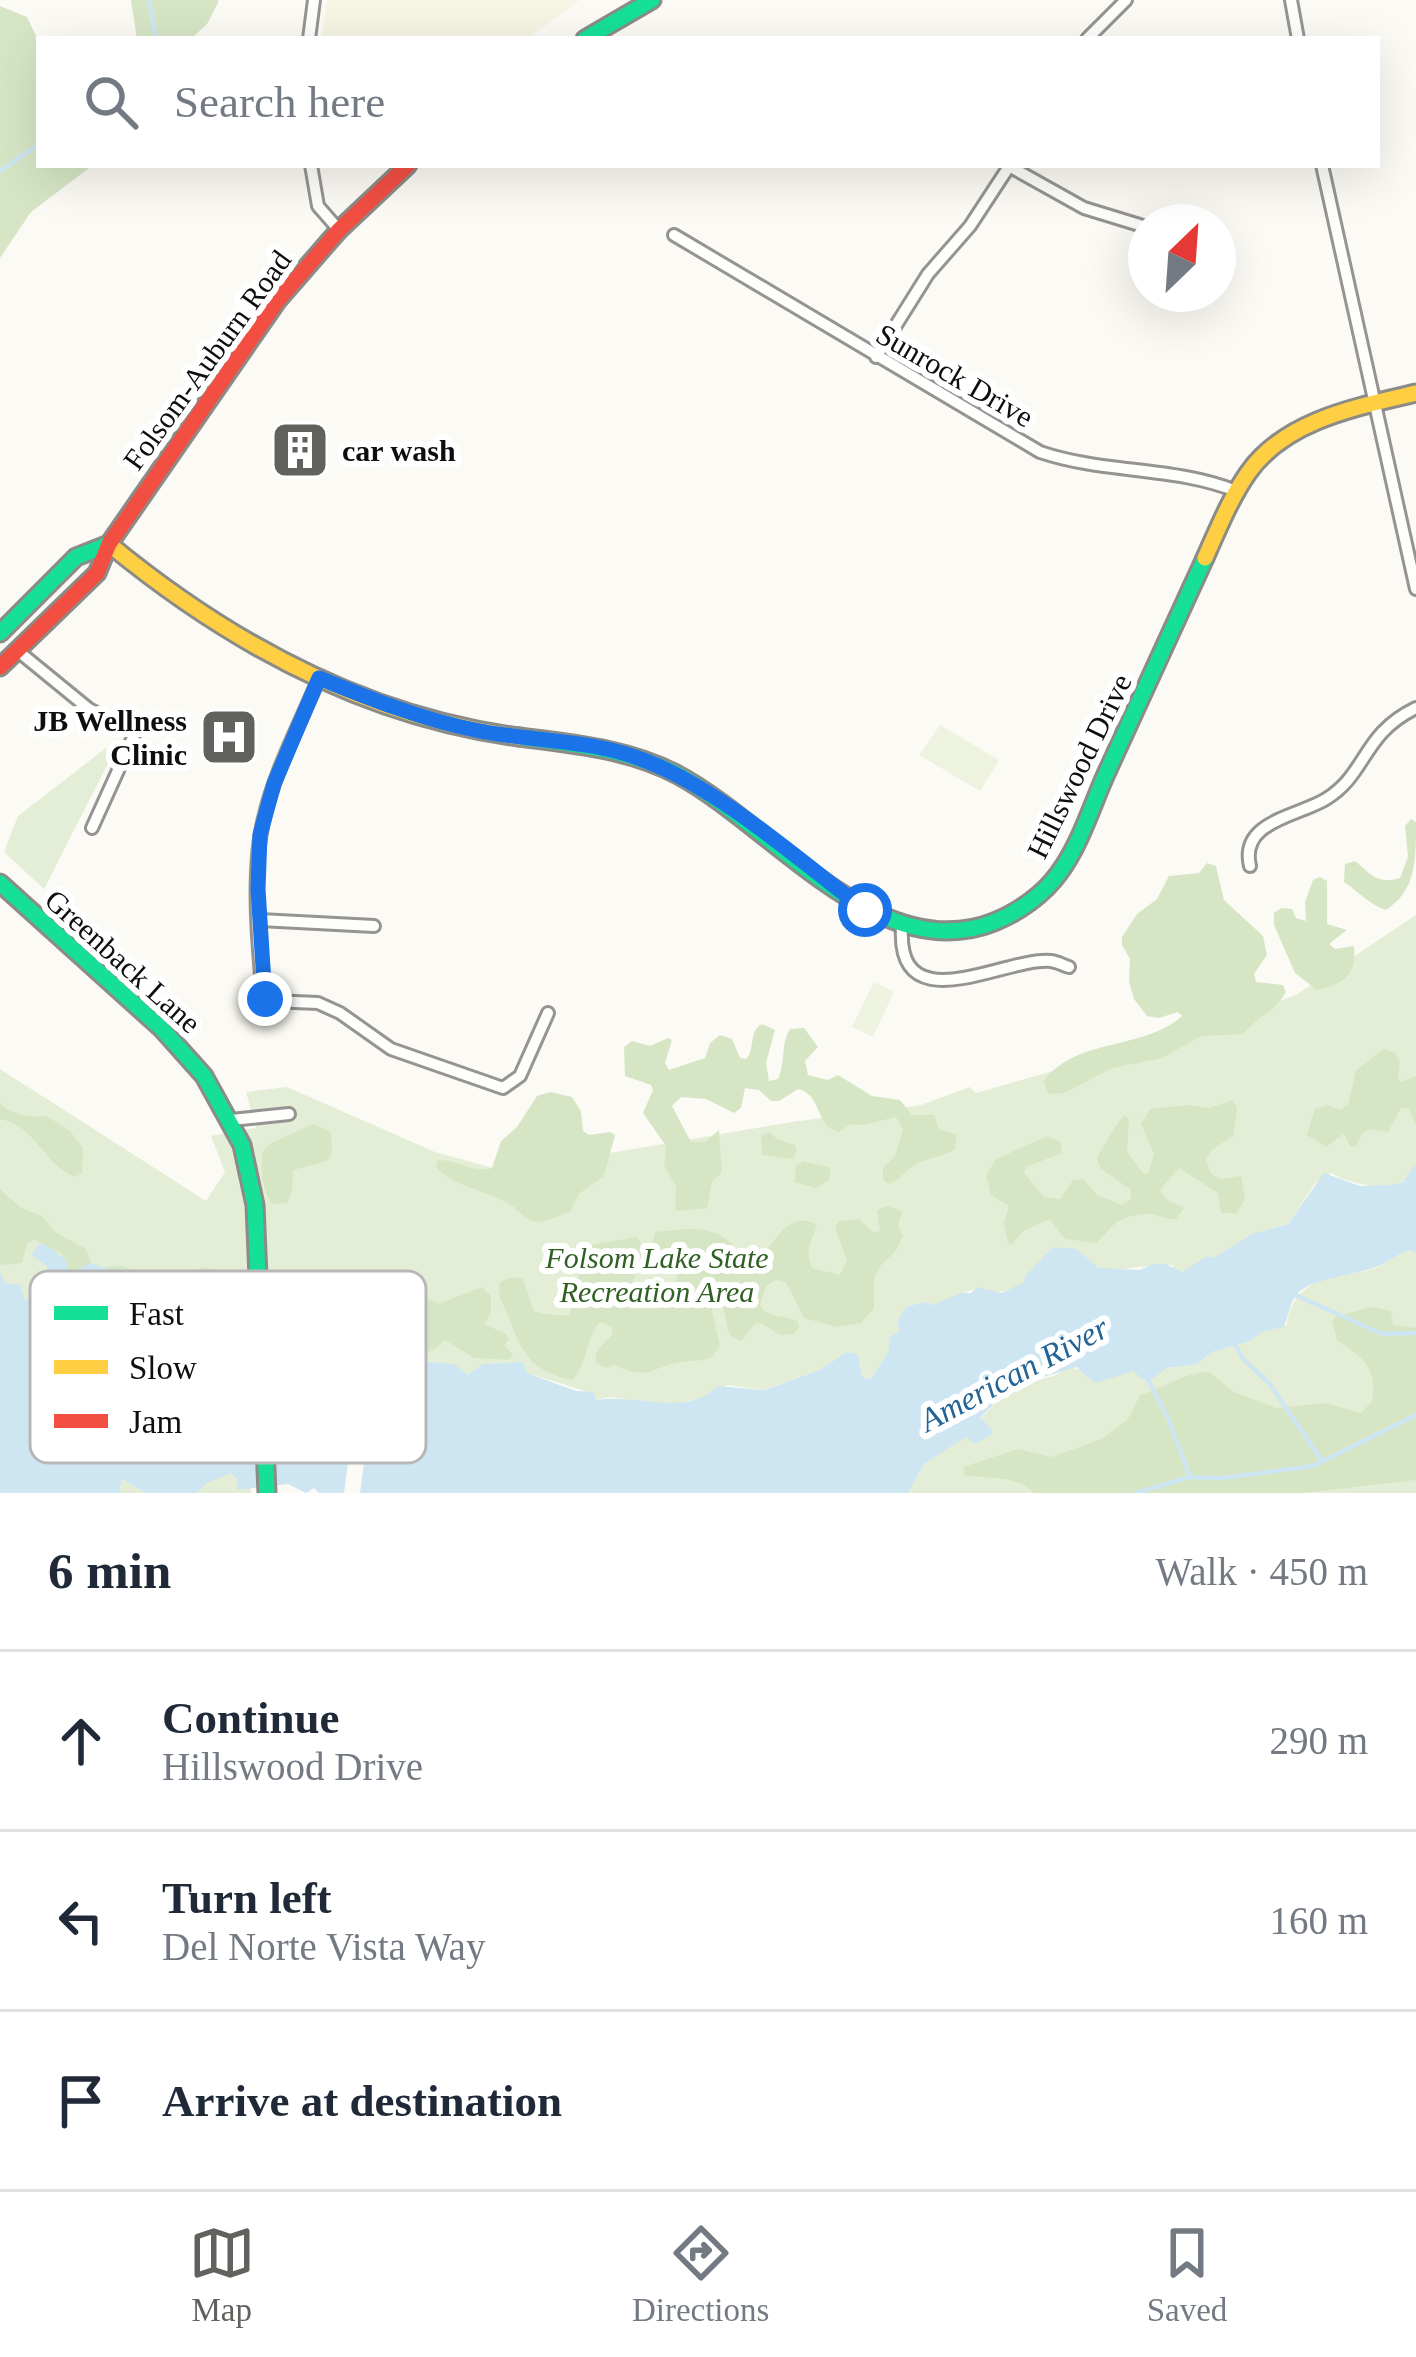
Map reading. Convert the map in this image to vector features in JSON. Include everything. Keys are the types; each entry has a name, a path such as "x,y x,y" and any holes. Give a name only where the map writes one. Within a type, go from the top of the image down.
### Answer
{"street":[{"path":"309,36 314,0"},
{"path":"590,36 652,0"},
{"path":"1090,36 1126,0"},
{"path":"1291,0 1297,36"},
{"path":"311,168 318,206 339,230"},
{"name":"Folsom-Auburn Road","path":"0,667 97,573 109,544 248,339 339,230 405,168"},
{"path":"876,357 909,301 970,226 1007,168"},
{"path":"1014,168 1084,208 1128,221"},
{"path":"1323,168 1416,589"},
{"name":"Sunrock Drive","path":"674,236 1040,452 1092,467 1192,476 1236,491"},
{"name":"Hillswood Drive","path":"109,544 213,625 319,678 433,720 586,744 657,765 695,785 865,910 902,926 962,931 1000,920 1035,899 1062,870 1250,468 1278,440 1314,422 1416,393"},
{"name":"Folsom-Auburn Road","path":"0,633 76,557 109,544"},
{"path":"18,651 80,703 135,733 92,828"},
{"path":"319,678 264,816 258,854 263,995 268,1000 318,1003 391,1049 503,1088 520,1076 548,1013"},
{"path":"1250,866 1250,844 1262,829 1337,792 1373,739 1416,708"},
{"name":"Greenback Lane","path":"2,888 162,1028 204,1076 231,1120 250,1175 259,1271"},
{"path":"260,920 374,926"},
{"path":"902,926 901,947 909,966 932,979 976,978 1050,960 1070,967"},
{"path":"231,1120 289,1114"},
{"name":"Greenback Lane","path":"266,1463 267,1493"}],"shaded area":[{"path":"327,0 579,0 531,36 322,36"}],"green space":[{"path":"131,0 218,0 207,24 194,36 137,36"},
{"path":"0,6 27,17 36,36 36,168 89,168 31,212 0,258"},
{"path":"940,725 999,760 980,791 919,755"},
{"path":"106,748 114,752 44,889 4,852 18,816"},
{"path":"1411,819 1416,822 1412,874 1403,893 1386,910 1344,882 1345,864 1355,861 1380,879 1400,878 1408,857 1405,826"},
{"path":"1207,863 1216,866 1224,900 1263,936 1267,955 1254,974 1256,982 1283,985 1282,999 1243,1034 1201,1036 1162,1058 1112,1068 1064,1093 1048,1094 1044,1081 1074,1057 1148,1035 1182,1016 1178,1012 1147,1016 1134,999 1130,959 1122,937 1137,914 1157,899 1169,876 1199,873"},
{"path":"1313,880 1327,881 1327,924 1347,930 1329,944 1335,949 1354,946 1354,956 1347,977 1317,990 1295,973 1274,925 1274,913 1292,909 1296,918 1306,921 1305,902"},
{"name":"Folsom Lake State Recreation Area","path":"1416,915 1416,1164 1403,1181 1387,1186 1356,1183 1332,1173 1315,1183 1288,1224 1252,1234 1194,1268 1177,1273 1172,1265 1105,1269 1053,1247 1025,1276 1024,1283 1012,1288 995,1292 977,1288 933,1305 907,1306 899,1331 890,1337 888,1352 870,1380 862,1376 858,1354 847,1352 819,1370 764,1390 727,1385 708,1397 667,1405 609,1397 596,1400 582,1390 527,1373 522,1363 489,1364 467,1375 426,1362 426,1271 30,1271 30,1463 249,1463 251,1493 0,1493 0,1069 206,1201 225,1172 211,1136 256,1128 246,1092 287,1087 435,1152 504,1171 921,1105 970,1087 976,1093 1204,1028 1296,995"},
{"path":"874,982 894,992 873,1037 852,1027"},
{"path":"762,1024 775,1030 766,1063 769,1081 778,1079 790,1029 804,1028 818,1047 805,1061 808,1075 828,1080 838,1075 872,1096 900,1100 912,1115 934,1115 939,1129 957,1135 955,1149 919,1162 888,1184 883,1168 895,1156 903,1129 896,1117 851,1124 839,1132 826,1124 811,1097 798,1089 771,1101 759,1090 745,1088 741,1108 734,1113 706,1099 681,1097 672,1106 691,1142 705,1142 719,1130 722,1172 712,1182 707,1208 678,1211 676,1186 664,1166 666,1146 643,1113 653,1090 625,1076 624,1047 632,1041 650,1046 672,1040 665,1063 669,1070 705,1058 710,1043 720,1035 732,1039 740,1058 746,1059"},
{"path":"1383,1049 1395,1053 1400,1062 1398,1079 1402,1082 1416,1076 1416,1126 1409,1108 1401,1108 1388,1132 1369,1129 1355,1147 1344,1134 1326,1147 1307,1135 1315,1109 1327,1105 1340,1110 1348,1105 1356,1071"},
{"path":"550,1092 572,1097 581,1111 583,1131 589,1135 615,1135 604,1176 580,1193 570,1212 532,1221 436,1167 438,1160 492,1168 501,1141 517,1127 537,1096"},
{"path":"1233,1100 1237,1108 1233,1136 1206,1159 1211,1174 1222,1179 1241,1176 1245,1199 1237,1213 1221,1213 1218,1193 1179,1168 1160,1190 1184,1208 1176,1219 1150,1214 1127,1217 1096,1243 1065,1239 1050,1219 1023,1231 1012,1245 1008,1243 1004,1223 1009,1206 991,1195 986,1176 996,1159 1048,1136 1060,1142 1062,1153 1026,1167 1024,1173 1044,1197 1060,1199 1073,1180 1083,1179 1097,1195 1122,1205 1131,1199 1131,1190 1100,1168 1097,1158 1124,1115 1129,1119 1127,1152 1148,1174 1154,1154 1141,1124 1150,1109 1209,1108"},
{"path":"0,1103 22,1115 47,1116 70,1131 83,1148 82,1173 75,1177 64,1171 32,1137 0,1119"},
{"path":"313,1124 331,1132 332,1152 327,1161 293,1170 287,1203 273,1204 263,1179 263,1151"},
{"path":"769,1132 795,1145 793,1159 762,1155 761,1136"},
{"path":"803,1161 831,1168 829,1180 816,1188 795,1182 796,1166"},
{"path":"0,1189 21,1208 42,1216 55,1232 86,1249 91,1263 79,1271 68,1271 62,1254 34,1239 27,1244 22,1263 0,1265"},
{"path":"887,1206 902,1211 898,1226 903,1236 874,1279 874,1308 861,1323 837,1327 804,1318 786,1282 776,1280 766,1286 760,1305 768,1313 798,1322 799,1328 780,1335 755,1324 741,1341 728,1331 723,1309 715,1305 712,1311 720,1346 704,1360 643,1373 614,1365 606,1368 596,1363 596,1353 613,1333 611,1326 600,1322 573,1380 559,1377 530,1360 500,1296 500,1282 523,1279 534,1311 570,1315 585,1246 637,1237 645,1251 632,1283 641,1300 656,1299 669,1293 677,1274 670,1260 652,1245 655,1232 713,1232 730,1242 749,1264 796,1221 817,1225 809,1251 812,1268 840,1275 847,1260 835,1227 838,1221 859,1219 873,1232 880,1231 877,1210"},
{"path":"1408,1250 1416,1253 1416,1493 908,1493 924,1464 967,1436 981,1440 991,1435 980,1419 1011,1387 1054,1376 1068,1367 1084,1371 1095,1383 1123,1371 1159,1373 1197,1364 1212,1352 1287,1325 1296,1299 1314,1284 1371,1270"},
{"path":"123,1266 134,1271 113,1271 103,1267"},
{"path":"482,1287 491,1296 491,1313 484,1324 506,1334 509,1339 504,1346 513,1354 510,1360 474,1358 445,1340 426,1353 426,1298 439,1304"},
{"path":"1372,1307 1391,1311 1393,1325 1416,1328 1416,1480 1303,1493 1033,1493 1011,1480 965,1475 963,1467 1018,1449 1051,1457 1102,1439 1128,1419 1140,1395 1199,1373 1209,1372 1234,1392 1277,1408 1325,1403 1361,1413 1372,1401 1373,1380 1361,1358 1337,1340 1332,1321"}],"water":[{"path":"1416,1164 1416,1253 1408,1250 1378,1266 1305,1288 1293,1300 1284,1327 1212,1352 1197,1364 1167,1368 1152,1379 1141,1379 1134,1371 1095,1383 1076,1367 1011,1387 980,1418 992,1429 991,1435 975,1444 966,1437 924,1464 908,1493 319,1493 314,1488 306,1493 288,1484 237,1490 238,1479 231,1473 196,1493 146,1493 122,1479 119,1493 0,1493 0,1271 5,1283 20,1285 24,1299 30,1299 30,1463 426,1463 426,1362 454,1364 468,1375 483,1364 523,1362 527,1373 576,1391 593,1392 596,1400 676,1403 705,1396 717,1386 765,1390 819,1370 847,1352 858,1354 862,1376 870,1380 888,1352 890,1337 899,1331 898,1320 907,1306 933,1305 977,1287 1002,1293 1024,1282 1053,1247 1077,1249 1098,1268 1140,1270 1166,1264 1182,1272 1252,1234 1288,1224 1324,1173 1360,1186 1403,1182"},
{"path":"39,1244 45,1244 66,1260 68,1271 48,1271 31,1255"},
{"path":"91,1263 112,1271 79,1271"}],"pier":[{"path":"348,1463 364,1463 360,1493 344,1493"}],"waterway":[{"path":"149,0 155,36"},
{"path":"0,171 36,146"},
{"path":"1293,1294 1382,1334 1416,1333"},
{"path":"1233,1341 1243,1359 1269,1383 1322,1461"},
{"path":"1147,1378 1190,1477"},
{"path":"1136,1493 1190,1477 1222,1478 1313,1466 1416,1415"},
{"name":"American River","path":"0,1456 30,1450"}],"traffic: fast":[{"path":"590,36 652,0"},
{"path":"0,633 76,557 109,544"},
{"path":"519,737 621,753 678,775 828,885 909,926 951,931 994,922 1038,895 1066,862 1205,558"},
{"path":"0,883 162,1029 204,1076 242,1145 255,1205 258,1271"},
{"path":"266,1463 267,1493"}],"traffic: slow":[{"path":"1205,558 1248,473 1282,440 1324,418 1416,393"},
{"path":"109,544 201,613 300,670 406,712 519,737"}],"traffic: jam":[{"path":"0,667 97,573 109,544 278,300 339,230 405,168"}],"place":[{"name":"car wash","path":"300,450"},
{"name":"JB Wellness Clinic","path":"229,737"}],"route":[{"path":"265,999 258,889 260,835 274,784 319,678 433,720 586,744 643,759 695,785 865,910"}]}
